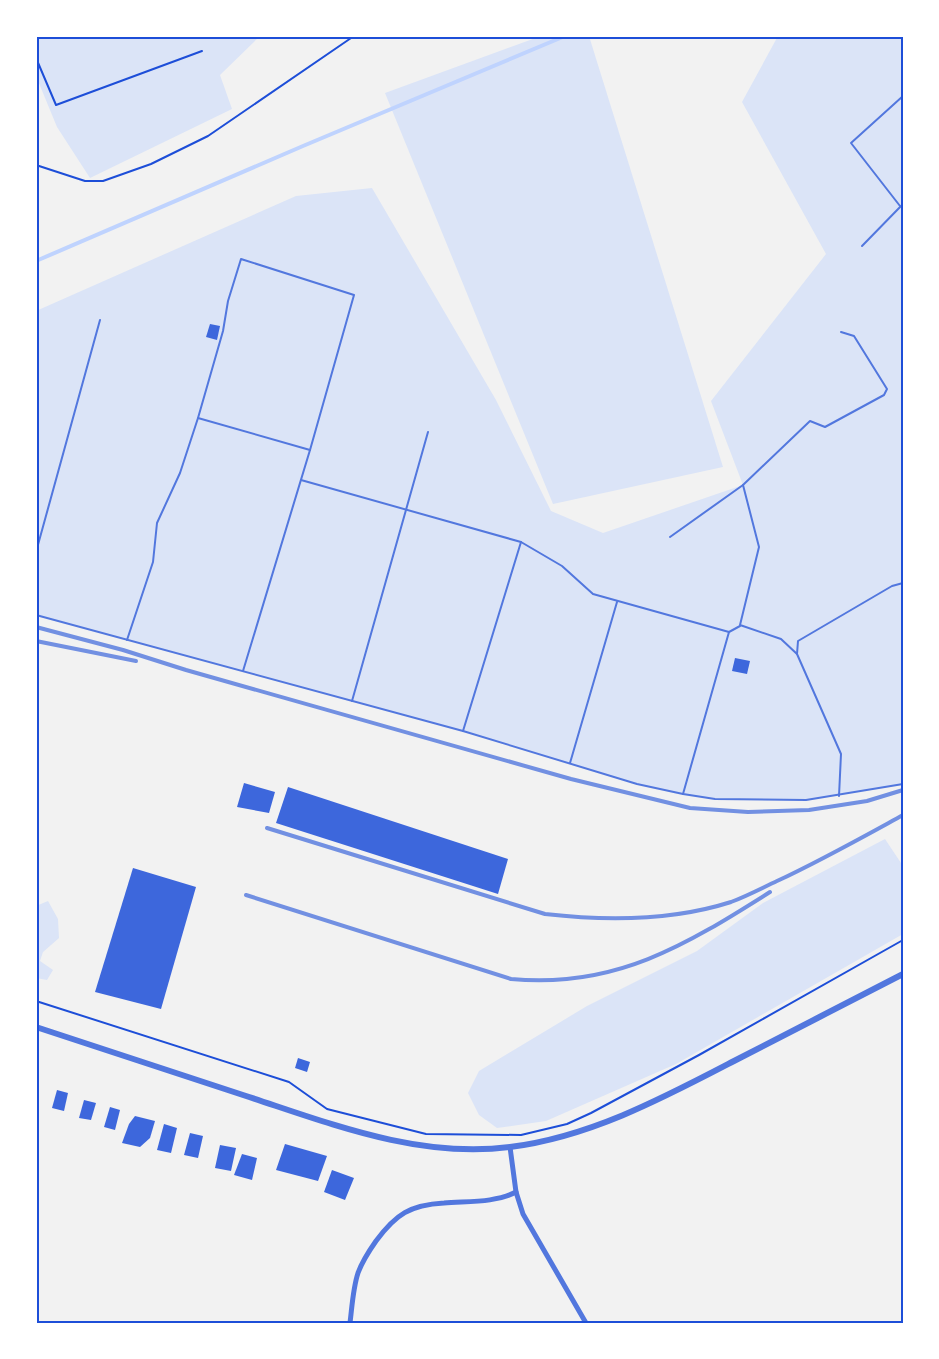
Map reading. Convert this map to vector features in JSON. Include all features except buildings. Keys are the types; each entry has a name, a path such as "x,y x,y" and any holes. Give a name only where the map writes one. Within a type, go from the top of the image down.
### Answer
{"street":[{"path":"36,1027 328,1122 382,1137 431,1147 469,1150 510,1147 562,1137 653,1103 903,974"},
{"path":"510,1147 516,1192 523,1214 586,1323"},
{"path":"350,1323 358,1274 367,1254 394,1218 409,1209 425,1204 487,1200 506,1197 516,1192"}],"lane":[{"path":"900,206 851,143 903,96"},
{"path":"862,246 903,204"},
{"path":"127,640 153,562 158,523 180,473 198,418 241,259 354,295 243,671"},
{"path":"36,552 100,320"},
{"path":"670,537 743,485 810,422 825,427 884,395 887,389 854,336 841,332"},
{"path":"198,418 310,450"},
{"path":"352,701 428,432"},
{"path":"301,480 521,542 562,566 593,594 729,633"},
{"path":"683,794 729,633 741,625 759,547 743,485"},
{"path":"463,731 521,542"},
{"path":"797,654 798,642 892,586 903,583"},
{"path":"570,763 618,601"},
{"path":"36,615 463,731 637,784 683,794 715,799 806,800 903,784"},
{"path":"741,625 781,639 797,654 841,754 839,796"}],"path":[{"path":"36,165 85,181 103,181 152,164 208,136 354,36"},
{"path":"36,58 56,105 202,51"},
{"path":"36,1001 289,1082 327,1109 426,1134 521,1135 567,1124 591,1113 903,940"}],"shaded area":[{"path":"36,36 260,36 220,75 232,109 90,178 57,127 36,76"},
{"path":"541,36 589,36 723,467 553,504 385,93"},
{"path":"778,36 903,36 903,784 806,800 715,799 683,794 637,784 463,731 36,615 36,311 296,196 372,188 496,400 551,511 603,533 743,485 711,401 826,254 742,102"},
{"path":"885,839 903,866 903,934 676,1064 546,1121 497,1128 479,1115 468,1093 479,1071 587,1006 697,951 763,903"},
{"path":"48,901 58,919 59,938 43,952 40,961 53,970 47,980 36,978 36,906"}],"waterway":[{"path":"36,261 565,36"}],"railway":[{"path":"36,627 571,779 690,808 748,812 809,810 867,801 903,790"},
{"path":"36,641 136,661"},
{"path":"267,828 545,914 592,918 639,918 686,913 731,902 809,865 903,815"},
{"path":"246,895 511,979 549,980 584,977 617,970 648,959 709,929 770,892"}]}
